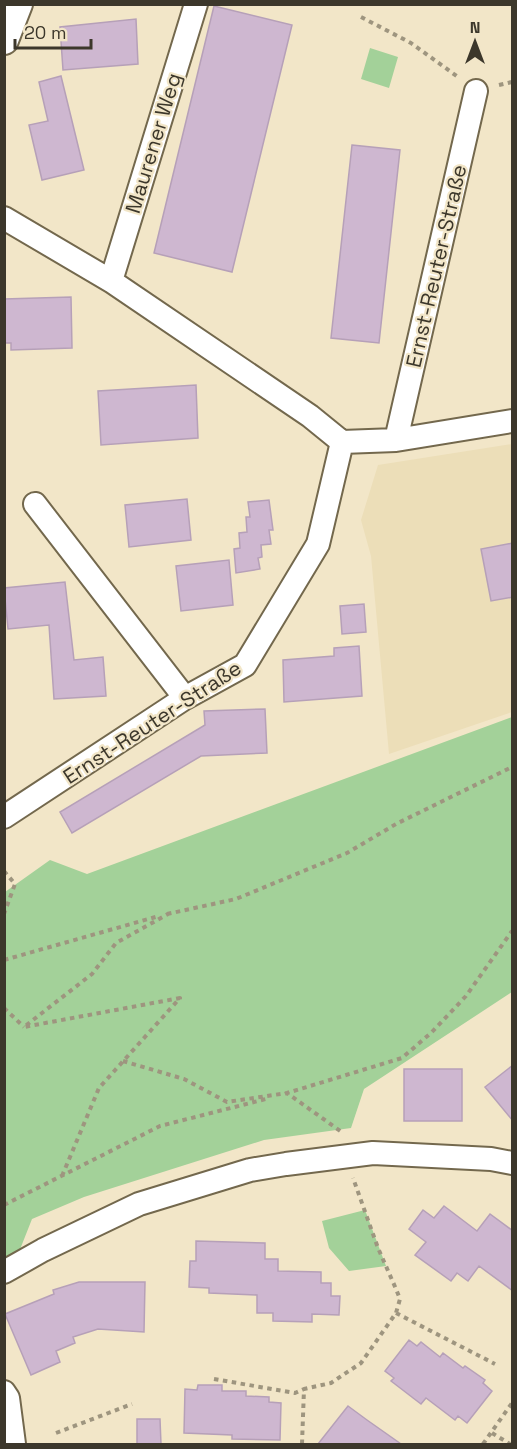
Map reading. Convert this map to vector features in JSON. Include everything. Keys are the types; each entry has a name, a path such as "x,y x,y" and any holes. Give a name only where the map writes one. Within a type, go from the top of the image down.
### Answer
{"street":[{"name":"Maurener Weg","path":"111,282 196,4"},
{"name":"Ernst-Reuter-Straße","path":"396,440 476,91"},
{"path":"4,218 111,282 310,416 342,442 396,440 513,421"},
{"name":"Ernst-Reuter-Straße","path":"4,817 185,698 245,665 318,544 342,442"},
{"path":"34,504 185,698"},
{"path":"4,1272 43,1250 139,1204 250,1170 373,1153 491,1159 513,1163"},
{"path":"4,1392 8,1398 14,1444"}],"path":[{"path":"361,17 411,43 476,91 513,82"},
{"path":"4,960 168,914 236,899 347,853 396,824 513,767"},
{"path":"4,871 15,884 4,915"},
{"path":"24,1027 92,974 116,943 168,914"},
{"path":"4,1205 160,1126 287,1093 402,1058 432,1032 466,996 513,931"},
{"path":"24,1027 180,998 99,1088 62,1176"},
{"path":"4,1008 24,1027"},
{"path":"123,1061 184,1079 227,1102 287,1093 373,1153"},
{"path":"214,1379 295,1393 331,1383 361,1363 396,1313 400,1299 378,1248 345,1158"},
{"path":"396,1313 495,1364"},
{"path":"302,1444 304,1389"},
{"path":"483,1444 513,1403"},
{"path":"56,1432 132,1404"},
{"path":"492,1433 510,1444"}],"shaded area":[{"path":"512,444 512,712 389,754 371,556 361,520 378,465"}],"green space":[{"path":"370,48 398,57 389,88 361,79"},
{"path":"512,717 512,992 364,1089 351,1128 264,1140 84,1197 32,1219 19,1252 5,1260 5,892 50,860 87,874"},
{"path":"365,1210 386,1266 349,1271 329,1248 322,1221"}],"building":[{"path":"214,6 292,25 232,272 154,253"},
{"path":"136,19 138,64 63,70 60,27"},
{"path":"61,76 84,170 42,180 29,125 48,121 39,82"},
{"path":"352,145 400,150 379,343 331,338"},
{"path":"71,297 72,348 11,350 11,343 4,343 4,299"},
{"path":"196,385 198,438 101,445 98,391"},
{"path":"187,499 191,540 129,547 125,505"},
{"path":"269,500 273,530 269,530 271,544 261,545 262,557 258,558 260,569 236,573 234,549 240,548 239,533 247,532 246,517 250,517 248,502"},
{"path":"513,543 513,597 491,601 481,549"},
{"path":"229,560 233,605 181,611 176,566"},
{"path":"65,582 74,660 103,657 106,696 54,699 49,625 8,629 4,588"},
{"path":"364,604 366,632 342,634 340,606"},
{"path":"359,646 362,696 284,702 283,660 334,656 334,648"},
{"path":"265,709 267,753 201,756 72,833 60,812 205,725 204,711"},
{"path":"513,1065 513,1121 485,1087"},
{"path":"404,1069 462,1069 462,1121 404,1121"},
{"path":"444,1206 477,1231 490,1214 513,1231 513,1291 479,1266 468,1281 457,1273 451,1281 415,1255 426,1242 409,1229 423,1210 434,1218"},
{"path":"196,1241 265,1243 265,1259 278,1259 278,1271 321,1272 321,1283 331,1283 331,1296 340,1296 339,1315 312,1314 312,1322 273,1321 273,1313 257,1313 257,1295 209,1293 209,1288 189,1287 190,1261 196,1261"},
{"path":"79,1282 145,1282 144,1332 98,1329 73,1337 75,1343 56,1351 60,1362 31,1375 5,1314 54,1294 53,1290"},
{"path":"409,1340 417,1346 421,1342 440,1357 443,1353 463,1368 465,1366 485,1380 483,1383 492,1391 467,1423 458,1416 455,1420 426,1398 421,1404 391,1381 394,1378 385,1371"},
{"path":"198,1385 222,1385 222,1391 246,1391 246,1396 269,1397 269,1402 281,1403 280,1440 232,1439 232,1435 184,1433 185,1389 197,1390"},
{"path":"348,1406 367,1420 401,1444 318,1444"},
{"path":"137,1419 160,1419 161,1444 137,1444"}]}
